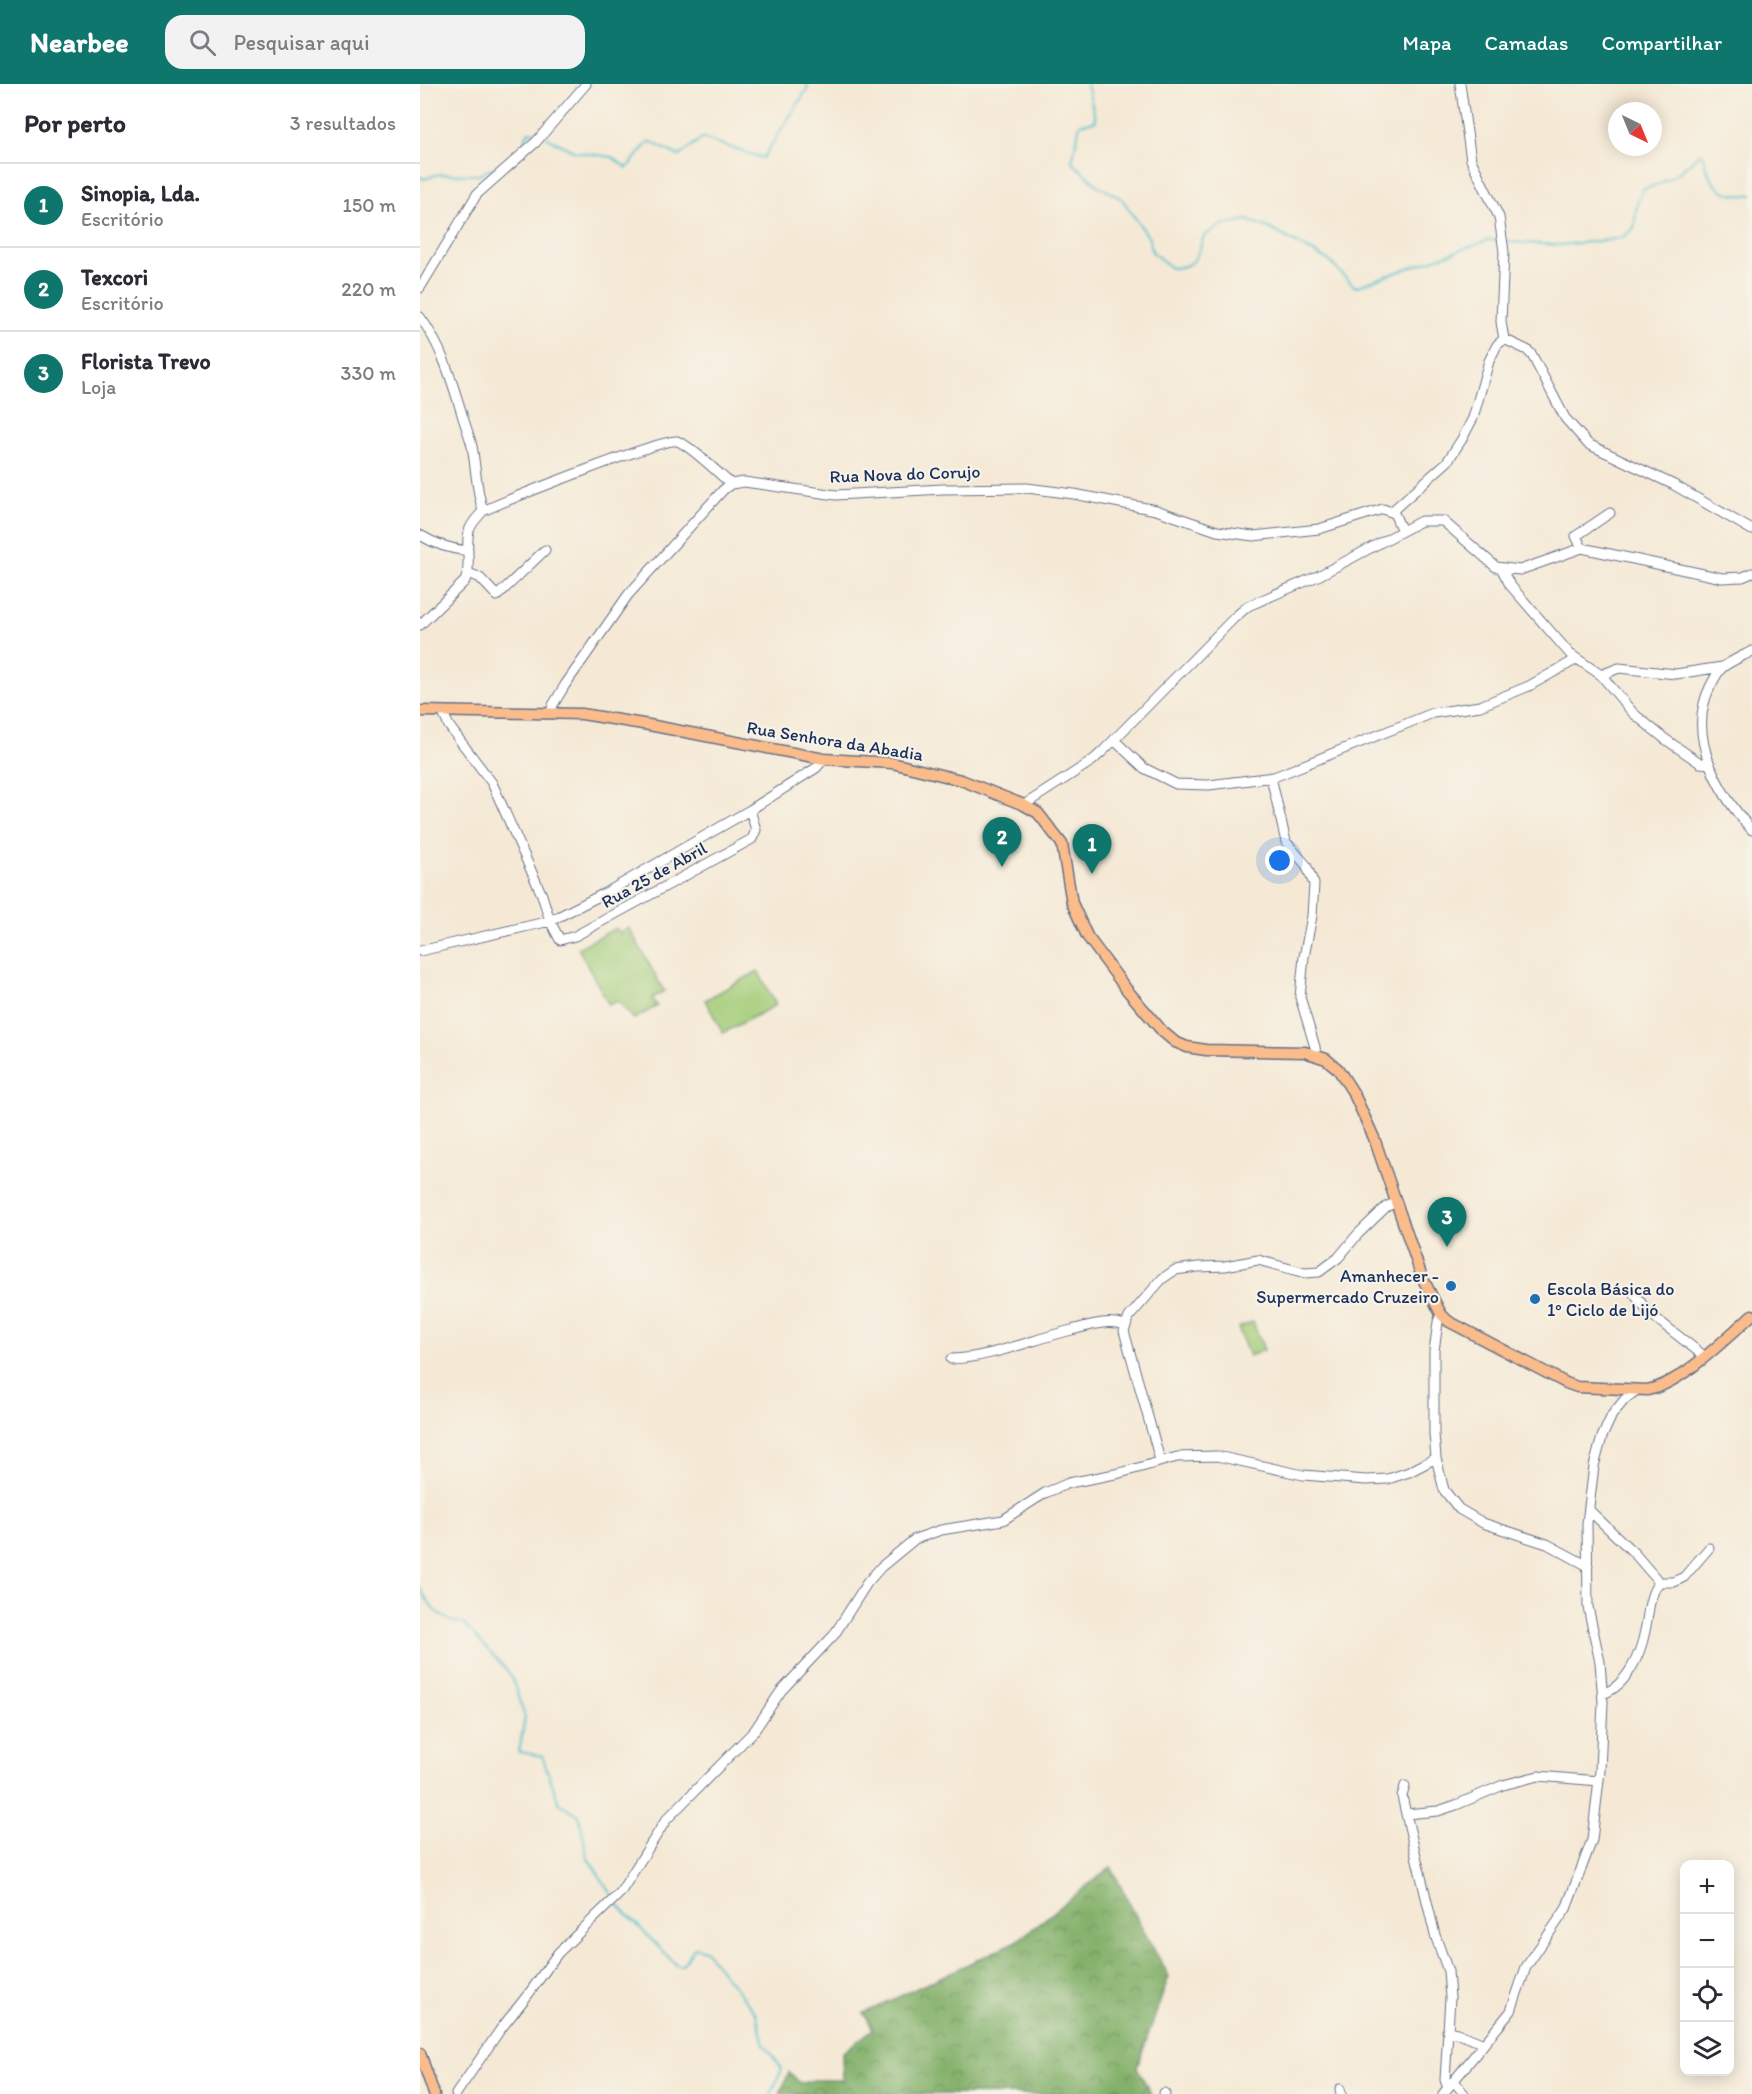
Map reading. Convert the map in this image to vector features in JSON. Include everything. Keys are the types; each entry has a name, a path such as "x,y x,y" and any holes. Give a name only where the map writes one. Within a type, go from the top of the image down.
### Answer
{"main road":[{"name":"Rua Senhora da Abadia","path":"420,711 443,713 551,712 649,724 824,759 892,763 961,780 1024,805 1038,813 1062,844 1072,903 1087,936 1127,990 1163,1032 1175,1042 1187,1047 1206,1050 1293,1051 1316,1055 1326,1059 1338,1069 1354,1094 1374,1138 1422,1277 1441,1314 1448,1321 1566,1383 1577,1387 1637,1390 1666,1385 1752,1315"},
{"path":"420,2053 434,2094"}],"street":[{"path":"420,288 477,194 536,142 586,84"},
{"path":"1461,84 1471,160 1499,217 1504,252 1501,322 1504,339"},
{"path":"420,317 432,332 456,396 472,446 475,480 483,511"},
{"path":"1402,531 1394,513 1391,512 1447,462 1473,418 1489,361 1497,345 1504,339"},
{"path":"1504,339 1527,350 1532,355 1565,418 1588,444 1674,485 1752,530"},
{"path":"420,625 459,589 469,573 469,531 483,511 642,449 674,440 684,444 731,484 628,595 565,685 551,712"},
{"name":"Rua Nova do Corujo","path":"731,484 744,482 836,495 943,489 1027,488 1074,494 1156,510 1217,531 1253,536 1319,529 1383,509 1391,512"},
{"path":"1582,548 1576,536 1610,513"},
{"path":"1024,805 1092,761 1241,611 1261,599 1320,574 1421,521 1443,520 1496,567 1501,568 1520,570 1582,548 1722,578 1743,577 1752,573"},
{"path":"420,535 436,545 468,551"},
{"path":"469,573 480,578 497,596 545,550"},
{"path":"1501,568 1505,578 1534,614 1577,659 1601,675 1633,713 1700,763 1710,764"},
{"path":"1601,675 1619,668 1676,674 1722,668 1752,651"},
{"path":"1114,740 1144,768 1176,784 1209,785 1271,777 1433,713 1480,706 1529,686 1577,659"},
{"path":"1722,668 1704,699 1701,718 1704,751 1734,811 1752,830"},
{"path":"443,713 449,726 492,783 543,895 550,921"},
{"name":"Rua 25 de Abril","path":"420,951 550,921 618,886 750,810 816,768 824,759"},
{"path":"1271,777 1286,842 1306,865 1314,884 1312,916 1304,957 1300,997 1316,1055"},
{"name":"Rua 25 de Abril","path":"550,921 560,940 575,936 752,839 756,830 750,810"},
{"path":"1160,1460 1124,1331 1129,1317 1162,1279 1175,1270 1225,1266 1258,1260 1305,1273 1319,1272 1338,1258 1358,1234 1386,1207 1396,1202"},
{"path":"1634,1294 1649,1313 1704,1356"},
{"path":"1441,1314 1434,1351 1434,1434 1436,1458 1444,1490 1459,1509 1483,1523 1547,1544 1588,1566"},
{"path":"951,1359 1010,1347 1096,1324 1113,1321 1126,1324"},
{"path":"1449,2088 1511,2011 1526,1967 1566,1909 1592,1840 1599,1781 1603,1694 1600,1662 1588,1607 1588,1510 1594,1466 1602,1437 1612,1415 1637,1390"},
{"path":"456,2094 500,2030 558,1953 620,1893 666,1820 754,1731 781,1691 834,1635 867,1583 896,1553 915,1539 941,1530 1003,1520 1045,1493 1069,1483 1120,1473 1177,1457 1217,1456 1303,1475 1366,1480 1388,1479 1409,1472 1436,1458"},
{"path":"1588,1510 1635,1554 1659,1582 1674,1582 1684,1577 1709,1548"},
{"path":"1603,1694 1612,1691 1630,1672 1645,1633 1652,1592 1659,1582"},
{"path":"1406,1814 1438,1811 1503,1785 1538,1776 1599,1781"},
{"path":"1405,1786 1402,1796 1406,1814 1435,1935 1448,1971 1450,1998 1445,2080 1449,2088 1464,2094"},
{"path":"1447,2031 1457,2032 1484,2044"}],"green space":[{"path":"616,928 619,933 629,928 664,991 652,998 657,1006 634,1019 618,1001 609,1005 578,948"},
{"path":"758,971 776,1005 723,1033 705,1000"},
{"path":"1253,1322 1264,1350 1249,1356 1238,1328"},
{"path":"1111,1867 1169,1976 1137,2067 1151,2094 780,2094 789,2072 801,2084 813,2080 843,2080 842,2053 873,2029 864,2013 1017,1941"}],"waterway":[{"path":"546,137 575,152 612,157 627,168 649,141 679,156 702,138 763,158 808,88 806,84"},
{"path":"1087,84 1096,121 1080,124 1072,162 1097,185 1122,199 1149,238 1152,252 1171,268 1191,263 1204,236 1222,225 1247,220 1269,228 1328,260 1355,287 1489,240 1500,241"},
{"path":"420,177 424,179 439,174 479,175 510,159 522,146 529,131 538,133"},
{"path":"1506,242 1559,245 1623,237 1634,228 1637,204 1643,189 1674,176 1699,154 1702,155 1713,182 1723,191 1730,194 1752,195"},
{"path":"420,1589 434,1610 450,1621 464,1624 511,1675 525,1717 519,1752 542,1756 559,1803 579,1815 587,1857 613,1896"},
{"path":"617,1904 676,1965 682,1965 695,1947 705,1950 756,2014 764,2044 782,2069 771,2094"}],"place":[{"name":"Texcori","path":"1002,867"},
{"name":"Sinopia, Lda.","path":"1092,874"},
{"name":"Florista Trevo","path":"1447,1247"},
{"name":"Amanhecer - Supermercado Cruzeiro","path":"1451,1286"},
{"name":"Escola Básica do 1º Ciclo de Lijó","path":"1535,1299"}]}
